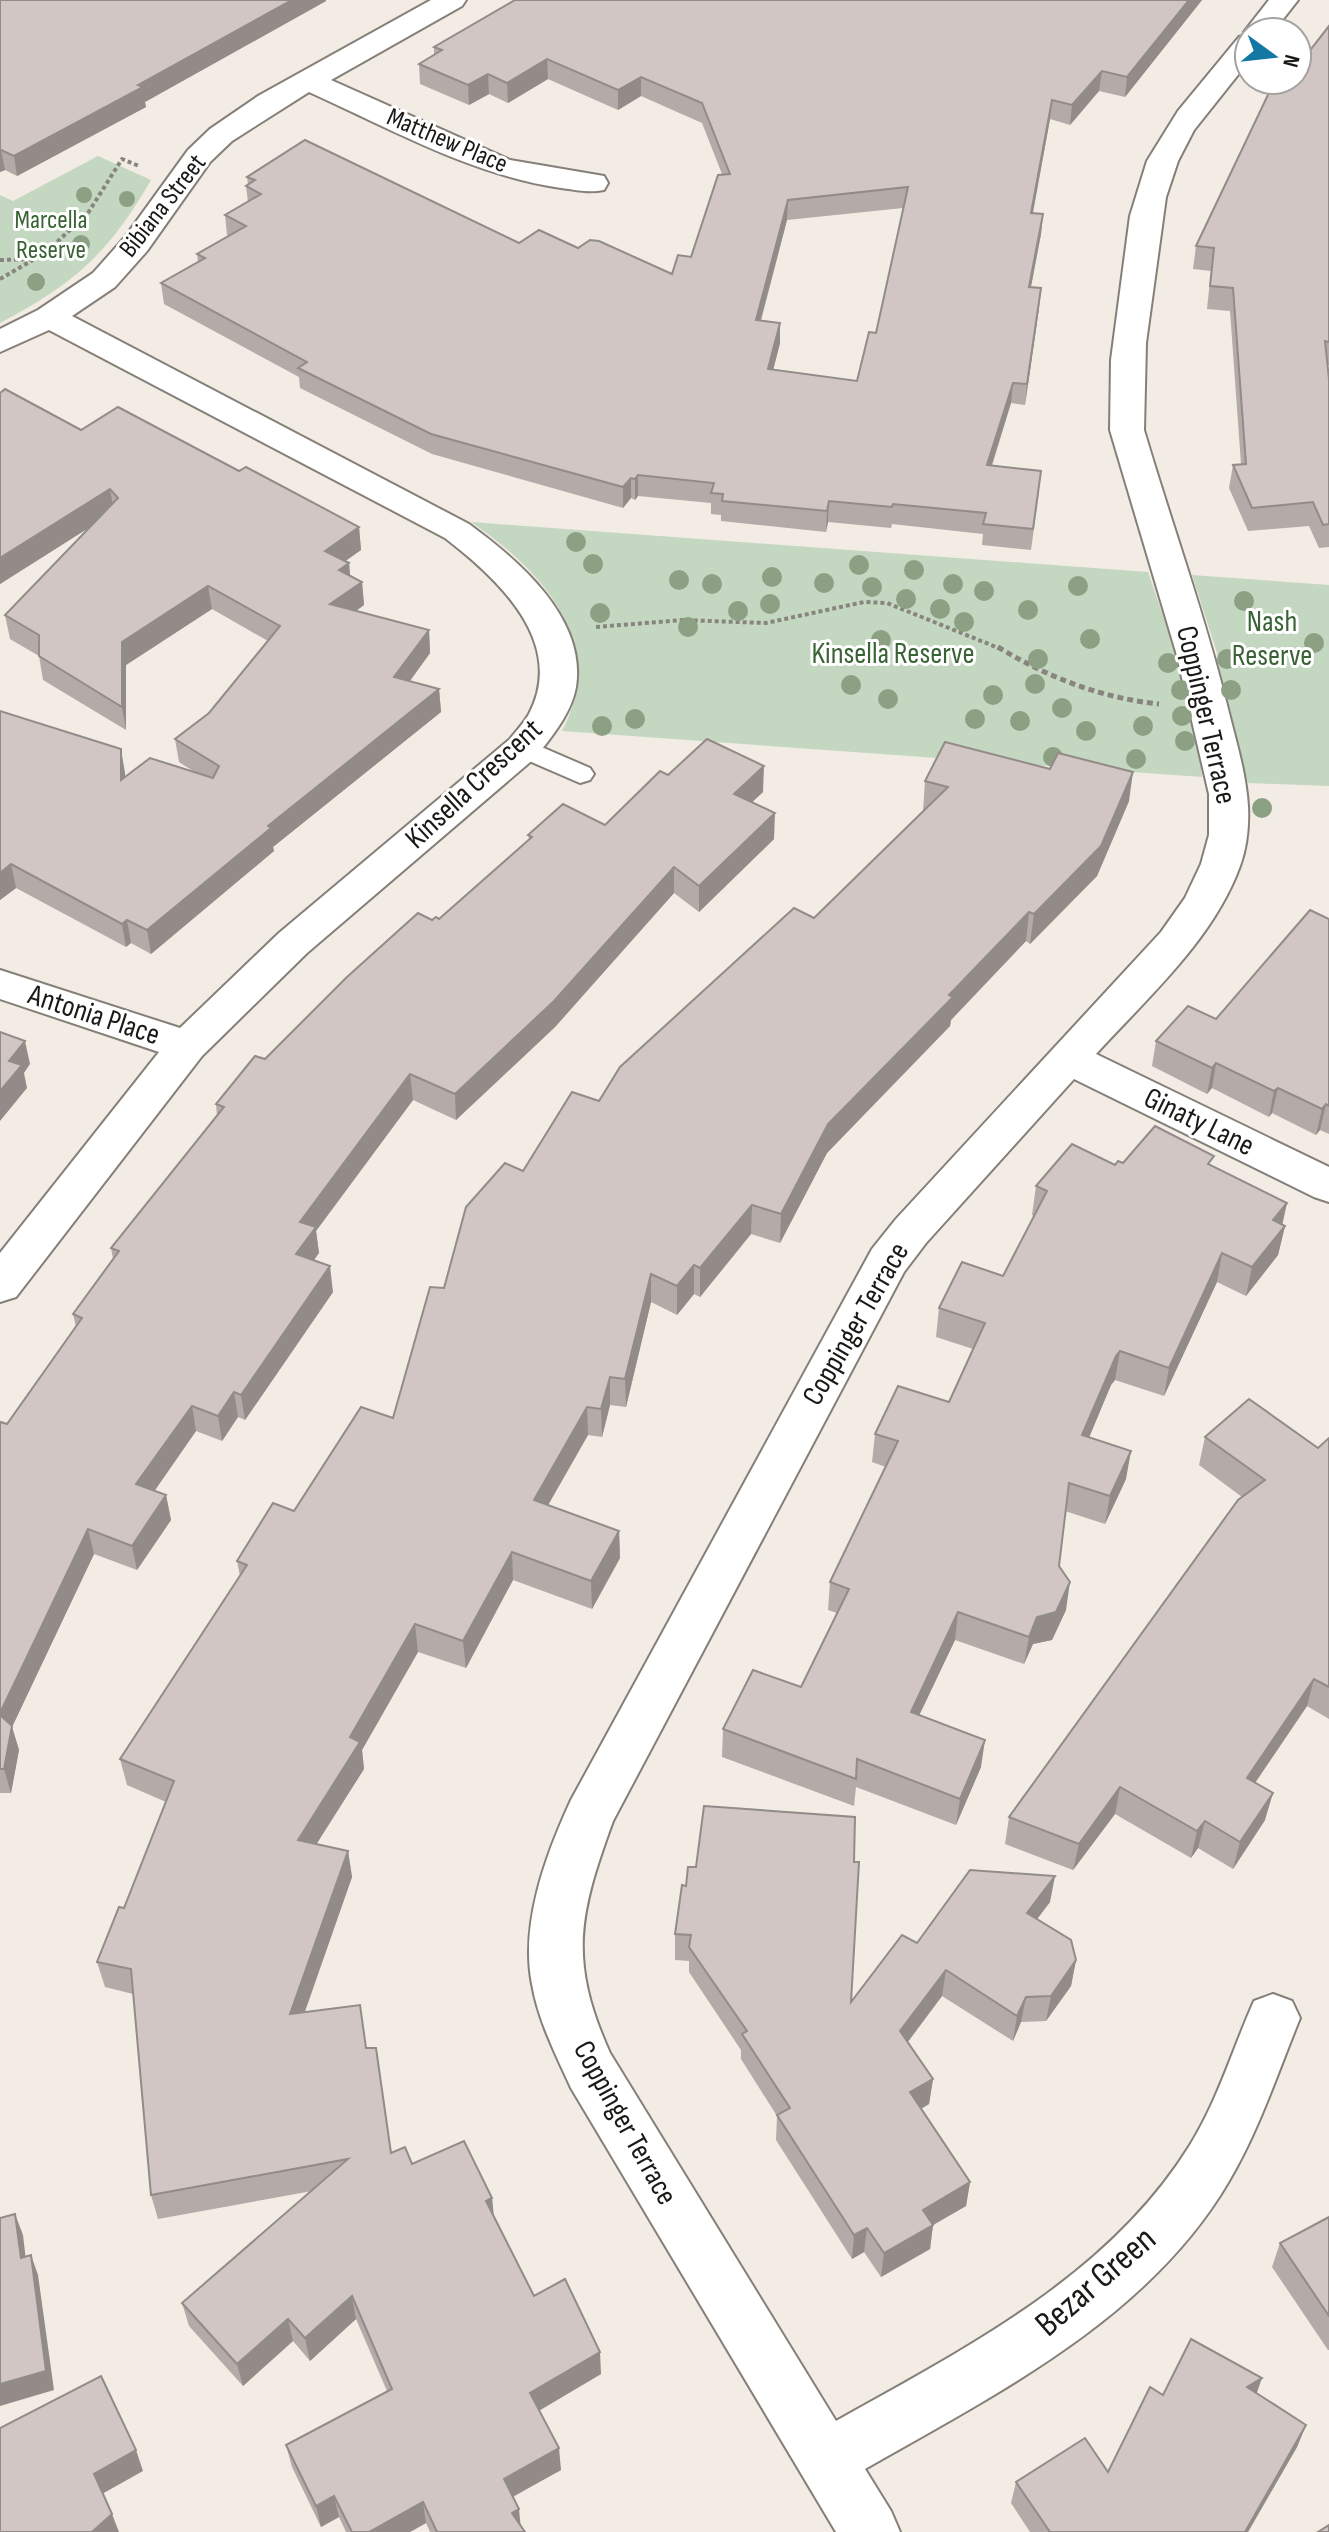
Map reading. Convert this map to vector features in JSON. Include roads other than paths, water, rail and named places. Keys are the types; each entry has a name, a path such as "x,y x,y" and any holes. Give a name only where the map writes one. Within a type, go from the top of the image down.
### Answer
{"street":[{"name":"Bibiana Street","path":"0,342 49,317 104,280 136,244 199,156 221,135 307,80 452,0"},
{"path":"1271,16 1284,0"},
{"name":"Coppinger Terrace","path":"870,2532 590,2070 568,2019 556,1972 559,1916 571,1861 589,1816 888,1261 911,1231 1175,942 1197,912 1218,873 1228,838 1231,803 1209,705 1141,483 1127,430 1124,399 1145,218 1154,180 1170,145 1188,117 1233,62"},
{"name":"Matthew Place","path":"307,80 499,166 528,174 593,183"},
{"name":"Kinsella Crescent","path":"0,1285 187,1046 293,943 523,748 551,713 558,687 559,660 552,635 530,599 491,554 457,531 49,317"},
{"name":"Antonia Place","path":"0,984 187,1046"},
{"name":"Ginaty Lane","path":"1068,1058 1329,1186"},
{"name":"Bezar Green","path":"826,2459 1024,2345 1142,2250 1183,2201 1209,2163 1273,2018"}],"lane":[{"path":"523,748 580,774"}],"park label":[{"name":"Marcella Reserve","path":"51,235"},
{"name":"Nash Reserve","path":"1272,639"},
{"name":"Kinsella Reserve","path":"893,654"}]}
